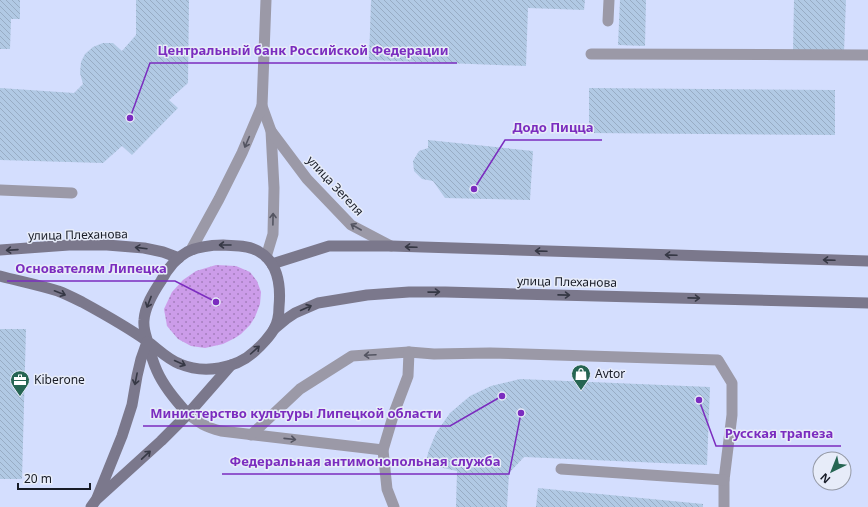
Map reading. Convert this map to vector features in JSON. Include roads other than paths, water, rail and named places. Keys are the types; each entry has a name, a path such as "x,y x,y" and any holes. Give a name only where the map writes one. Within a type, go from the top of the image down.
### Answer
{"main road":[{"name":"улица Плеханова","path":"0,250 107,245 144,248 163,252 179,258"},
{"path":"0,276 59,292 80,301 112,319 147,342 166,356 180,364 204,369 222,368 242,360 253,353 274,330 278,318 280,285 269,260 258,251 246,247 213,245 191,250 179,258 166,273 152,295 144,319 144,329 147,342 151,357 157,373 170,393 188,414"},
{"path":"269,260 329,246 391,246 868,261"},
{"name":"улица Плеханова","path":"274,330 295,313 318,303 367,295 409,292 868,303"},
{"path":"94,504 122,436 132,405 136,376 147,342"},
{"path":"94,504 188,414 231,365"}],"street":[{"name":"улица Зегеля","path":"191,250 219,199 262,106 266,0"},
{"path":"608,0 608,21"},
{"path":"591,54 868,55"},
{"name":"улица Зегеля","path":"262,106 271,131 274,188 273,234 269,260"},
{"name":"улица Зегеля","path":"271,131 307,179 351,225 391,246"},
{"path":"0,190 72,193"},
{"path":"0,281 23,282"},
{"path":"252,435 300,389 352,356 409,352 434,354 490,353 718,360 732,384 732,415 724,480 724,507"},
{"path":"394,507 387,489 383,450 394,413 408,376 409,352"},
{"path":"188,414 202,425 211,429 383,450"},
{"path":"561,468 724,480"}],"place":[{"name":"Центральный банк Российской Федерации","path":"130,118"},
{"name":"Додо Пицца","path":"474,189"},
{"name":"Основателям Липецка","path":"216,302"},
{"name":"Avtor","path":"581,391"},
{"name":"Министерство культуры Липецкой области","path":"502,396"},
{"name":"Kiberone","path":"20,397"},
{"name":"Русская трапеза","path":"699,400"},
{"name":"Федеральная антимонопольная служба","path":"521,413"}]}
